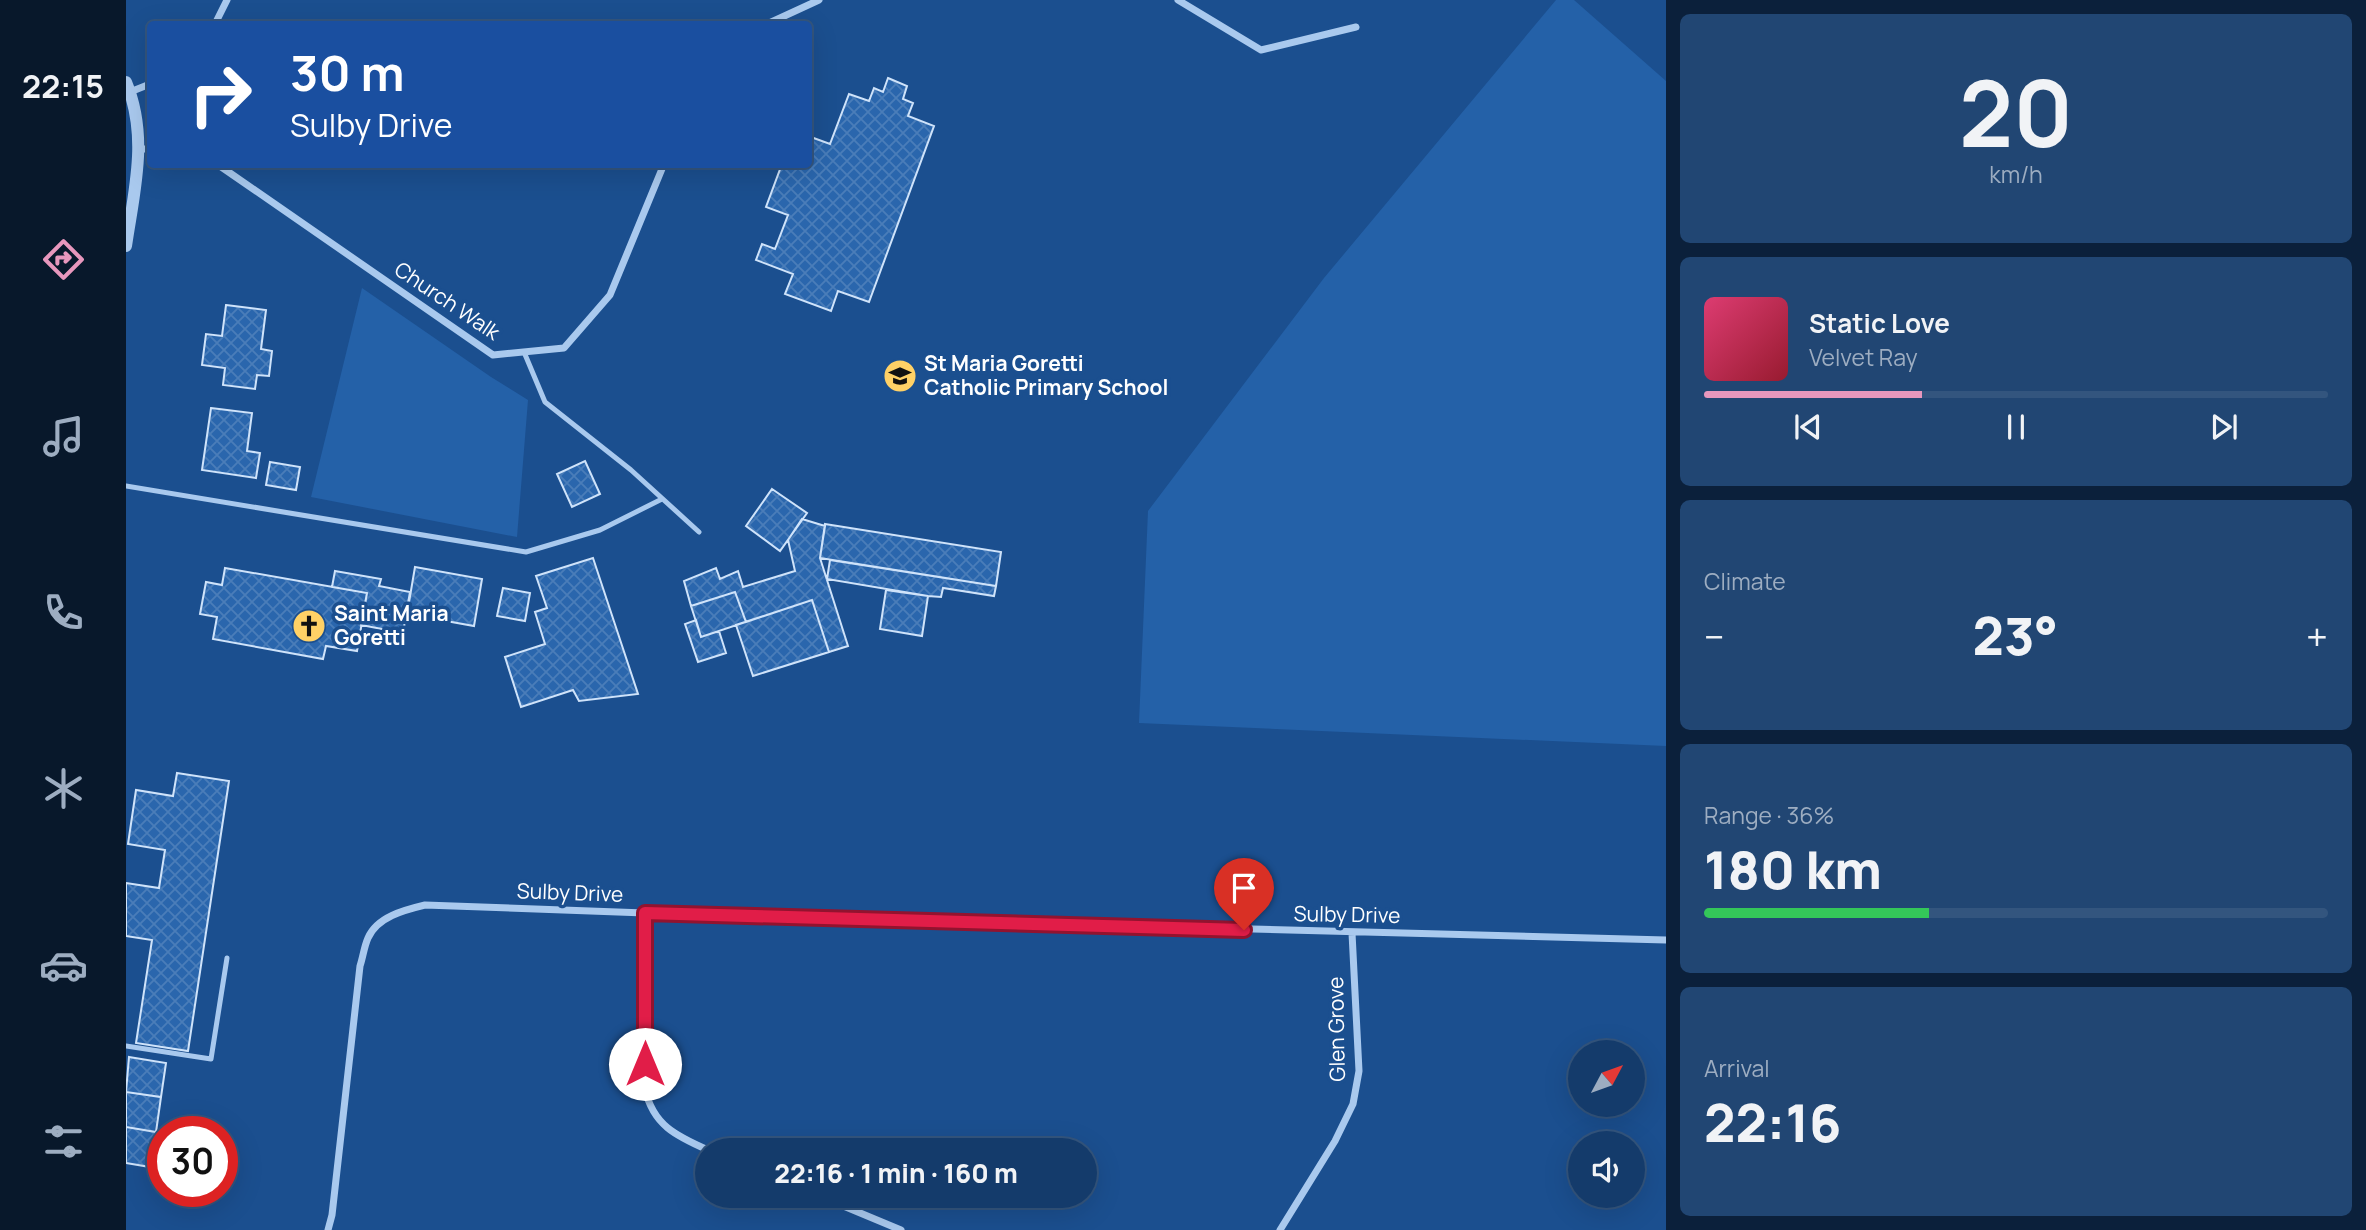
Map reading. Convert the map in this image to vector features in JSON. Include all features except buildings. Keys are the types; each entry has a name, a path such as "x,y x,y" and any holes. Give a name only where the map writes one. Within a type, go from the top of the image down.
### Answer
{"street":[{"path":"216,21 227,0"},
{"path":"774,21 819,0"},
{"path":"1178,0 1261,50 1356,27"},
{"path":"126,246 145,149 128,87 147,84"},
{"name":"Church Walk","path":"223,168 493,355 564,348 610,295 662,168"},
{"name":"Sulby Drive","path":"328,1230 360,966 368,936 382,922 398,912 425,905 1666,940"},
{"path":"645,913 645,1089 649,1105 657,1118 673,1133 695,1144"},
{"name":"Glen Grove","path":"1280,1230 1335,1141 1353,1104 1360,1070 1352,933"},
{"path":"848,1208 901,1230"}],"lane":[{"path":"524,352 545,402 631,470 699,532"},
{"path":"126,486 526,552 600,530 663,499"},
{"path":"126,1046 211,1059 227,958"}],"shaded area":[{"path":"1556,0 1574,0 1666,81 1666,746 1139,723 1148,511 1324,278"},
{"path":"362,288 528,400 517,537 311,497"}],"place":[{"name":"St Maria Goretti Catholic Primary School","path":"900,376"},
{"name":"Saint Maria Goretti","path":"309,626"}],"route":[{"path":"645,1064 645,913 1244,930"}]}
